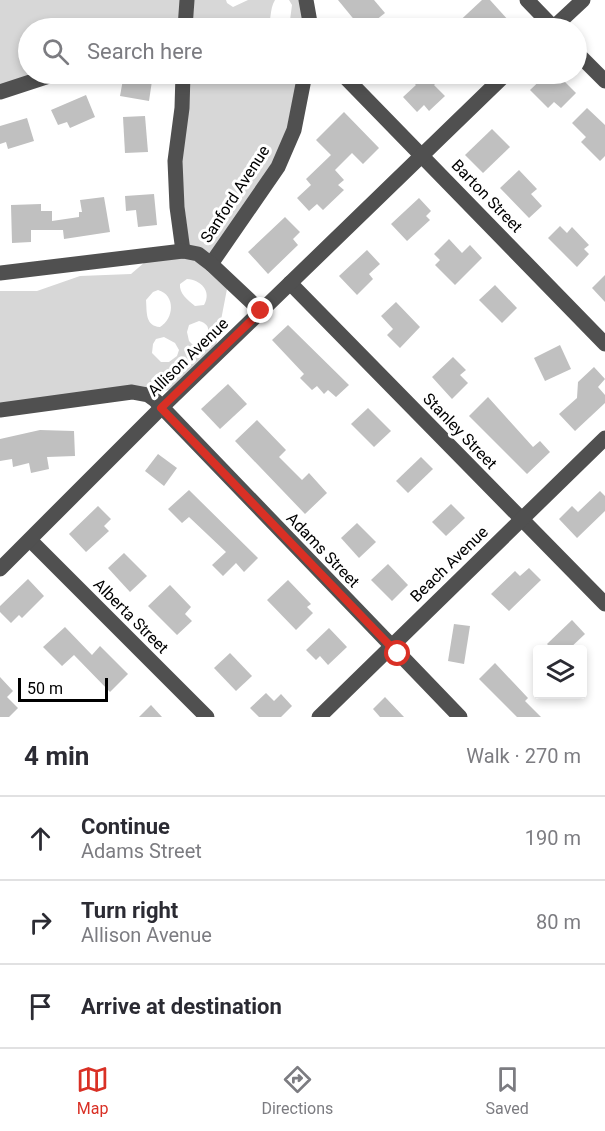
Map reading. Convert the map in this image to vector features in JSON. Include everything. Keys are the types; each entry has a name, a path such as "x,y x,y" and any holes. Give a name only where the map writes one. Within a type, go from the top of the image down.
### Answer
{"street":[{"path":"184,18 187,0"},
{"path":"306,0 310,18"},
{"path":"527,0 544,18"},
{"path":"564,18 583,0"},
{"path":"587,62 605,81"},
{"path":"0,92 24,84"},
{"path":"183,84 175,161 177,207 183,250"},
{"name":"Sanford Avenue","path":"0,273 183,250 198,254 212,264 278,167 294,130 303,84"},
{"name":"Barton Street","path":"352,84 605,344"},
{"name":"Allison Avenue","path":"0,569 161,408 495,84"},
{"path":"212,264 261,311"},
{"name":"Stanley Street","path":"290,283 605,604"},
{"name":"Adams Street","path":"0,410 132,392 148,395 460,717"},
{"name":"Beach Avenue","path":"319,717 605,438"},
{"name":"Alberta Street","path":"30,540 207,717"}],"shaded area":[{"path":"0,0 181,0 179,18 18,18 18,79 0,85"},
{"path":"194,0 226,0 233,7 248,0 275,0 271,18 193,18"},
{"path":"289,0 299,0 303,18 290,18 292,5"},
{"path":"189,84 296,84 287,129 272,165 210,255 189,245 181,160"},
{"path":"182,257 195,260 227,289 216,346 171,390 0,404 0,291 37,291 80,276 131,274 145,262","holes":["187,279 201,284 207,295 204,305 195,306 182,294 180,284","158,290 164,293 170,302 168,319 160,327 152,324 147,314 146,300","199,321 207,325 207,334 200,344 192,344 189,341 187,332 189,325","164,337 175,343 179,350 177,356 169,362 161,362 152,353 156,339"]}],"building":[{"path":"338,0 374,0 385,13 379,18 353,18"},
{"path":"482,0 490,0 506,18 463,18"},
{"path":"122,84 152,84 149,101 120,96"},
{"path":"435,84 445,96 429,111 424,105 417,112 403,97 416,85"},
{"path":"536,84 567,84 576,93 561,108 554,102 548,108 530,90"},
{"path":"86,95 95,117 70,128 67,122 58,125 51,110"},
{"path":"587,108 605,125 605,156 600,161 581,142 586,137 572,123"},
{"path":"344,112 379,148 363,164 352,153 335,170 344,180 338,185 344,190 323,210 317,204 309,211 297,198 311,185 306,179 331,155 316,140"},
{"path":"145,116 148,152 125,153 123,117"},
{"path":"27,118 34,141 8,149 6,142 0,144 0,126"},
{"path":"492,129 510,147 483,173 465,155"},
{"path":"519,170 537,189 531,194 542,206 529,218 500,188"},
{"path":"154,194 157,225 138,227 136,210 126,211 125,196"},
{"path":"104,197 110,232 64,239 63,230 31,230 31,242 12,243 11,205 41,204 41,211 52,211 52,221 79,217 79,212 82,212 80,200"},
{"path":"419,198 431,211 426,216 430,220 407,241 391,224"},
{"path":"285,217 300,232 293,239 298,245 268,274 248,252"},
{"path":"560,226 567,233 572,227 589,245 584,249 589,254 577,267 548,238"},
{"path":"449,239 462,253 470,245 482,258 455,285 435,265 440,260 434,254"},
{"path":"367,250 380,264 369,274 373,279 357,295 339,276"},
{"path":"605,275 605,302 592,288"},
{"path":"495,285 517,308 502,323 479,300"},
{"path":"396,302 420,327 400,348 387,335 393,329 381,316"},
{"path":"288,325 349,385 336,397 328,390 324,394 317,386 312,390 300,378 304,374 272,340"},
{"path":"560,345 571,369 545,381 534,358"},
{"path":"453,357 466,370 460,375 468,383 452,399 432,377"},
{"path":"594,367 605,379 598,387 605,395 605,403 575,431 559,414 577,398 578,382"},
{"path":"228,384 247,404 220,429 201,409"},
{"path":"488,397 533,447 540,441 550,452 527,474 469,416"},
{"path":"368,408 391,431 374,447 351,424"},
{"path":"257,420 286,450 279,457 302,480 309,473 327,493 305,514 235,441"},
{"path":"40,430 74,431 75,456 47,457 49,469 31,473 29,463 13,467 12,459 0,461 0,439"},
{"path":"158,454 177,468 164,486 145,471"},
{"path":"421,457 433,469 408,493 396,481"},
{"path":"189,490 258,558 244,572 236,563 223,576 212,565 226,552 189,517 182,523 168,509"},
{"path":"600,491 605,496 605,511 577,538 559,519 572,506 578,512"},
{"path":"451,504 465,518 446,536 432,522"},
{"path":"98,506 111,519 104,526 109,531 86,552 69,534"},
{"path":"357,523 376,542 359,558 341,538"},
{"path":"124,553 147,576 130,592 108,568"},
{"path":"388,564 408,585 392,601 371,580"},
{"path":"529,568 541,580 509,611 491,594 515,571 520,576"},
{"path":"28,579 44,596 22,618 19,615 11,623 0,612 0,606"},
{"path":"288,580 311,604 307,607 313,613 296,630 267,600"},
{"path":"170,585 191,607 185,614 192,621 177,635 148,606"},
{"path":"572,620 585,634 573,645 547,644"},
{"path":"454,624 470,626 464,664 448,661"},
{"path":"65,627 92,655 100,646 128,674 110,692 74,655 62,666 43,647"},
{"path":"329,628 347,647 328,665 320,656 316,660 306,650"},
{"path":"230,653 252,676 236,691 214,668"},
{"path":"495,663 528,698 525,701 541,717 517,717 479,679"},
{"path":"0,677 13,691 7,697 18,708 9,717 0,717"},
{"path":"266,693 274,701 281,694 292,706 281,717 259,717 250,708"},
{"path":"385,697 404,717 380,717 373,709"},
{"path":"151,705 162,717 139,717"}],"route":[{"path":"261,311 161,408 398,654"}]}
